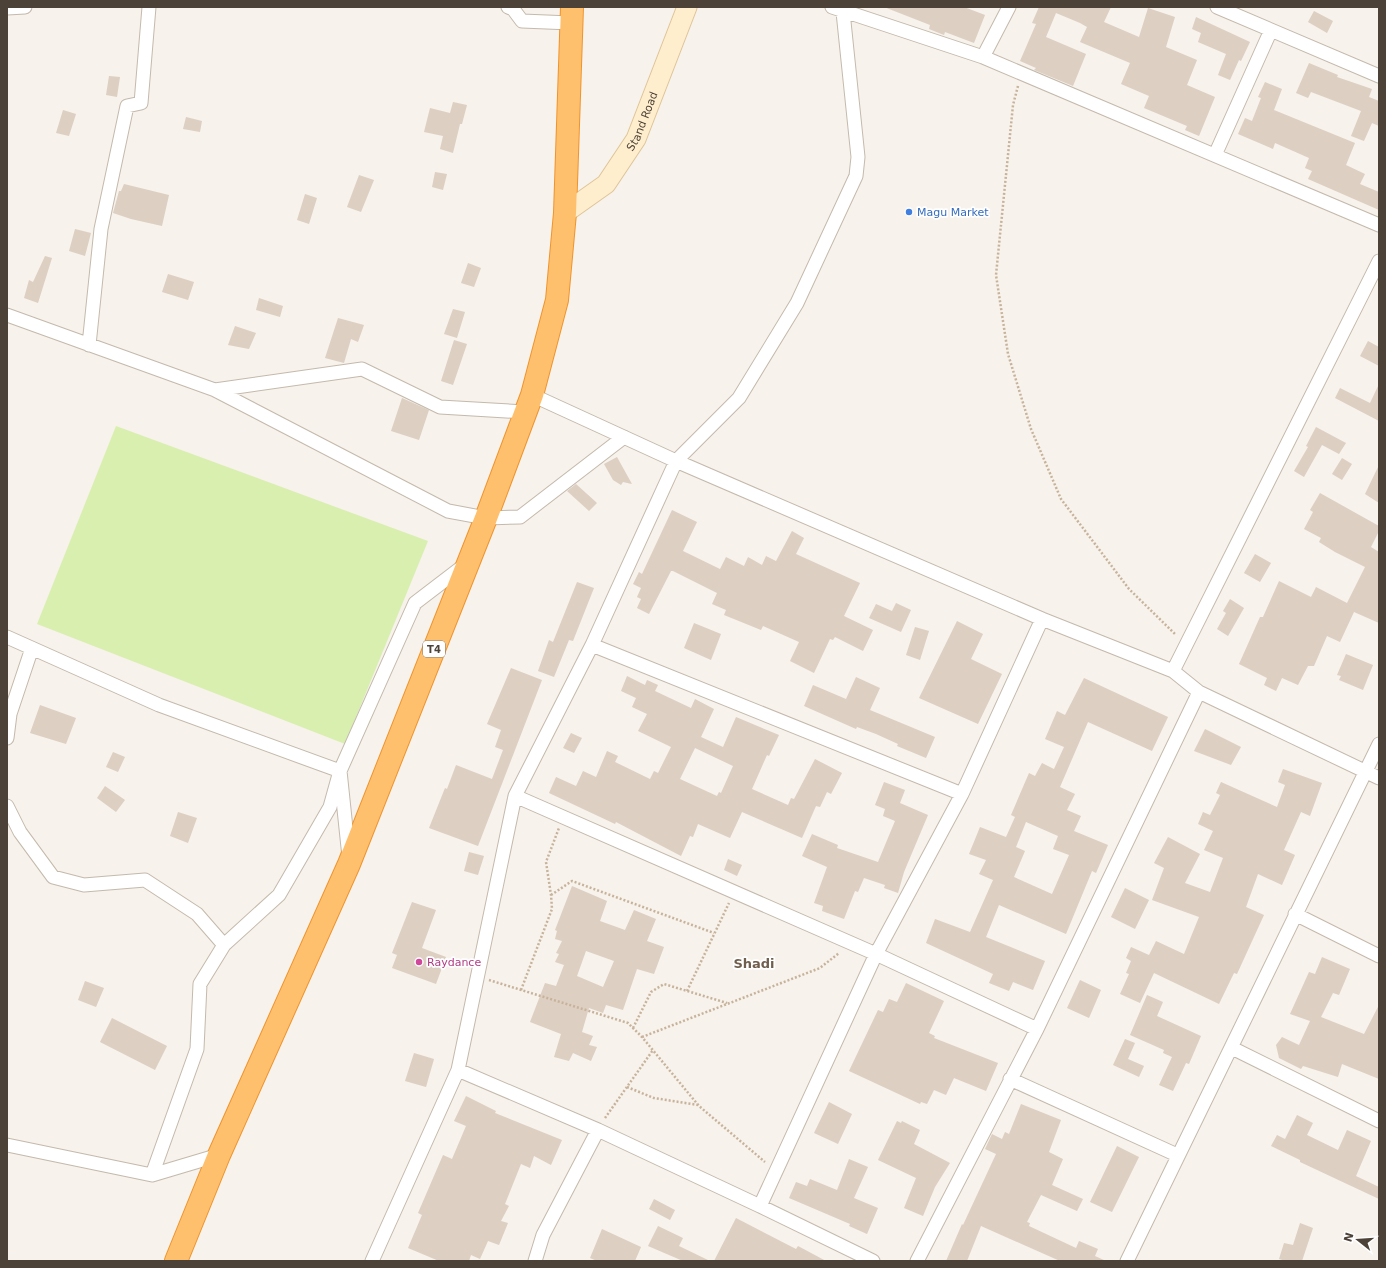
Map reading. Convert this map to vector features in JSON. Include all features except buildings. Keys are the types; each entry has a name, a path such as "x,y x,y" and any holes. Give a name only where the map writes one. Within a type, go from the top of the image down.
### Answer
{"highway":[{"name":"T4","path":"176,1261 219,1155 349,864 486,518 529,403 557,300 565,213 571,15"}],"main road":[{"name":"Stand Road","path":"565,213 606,184 636,139 687,7"}],"street":[{"path":"7,8 25,7"},
{"path":"89,345 101,228 127,106 141,103 149,7"},
{"path":"508,7 513,9 522,21 571,15"},
{"path":"983,58 1009,7"},
{"path":"1217,7 1379,76"},
{"path":"372,1261 458,1070 516,796 592,646 676,461 739,398 796,303 856,176 858,157 840,8 1022,73 1379,225"},
{"path":"1215,155 1271,30"},
{"path":"1173,671 1379,261"},
{"path":"7,315 215,390 448,511 486,518 520,516 624,437"},
{"path":"215,390 362,369 440,407 529,403 624,437 676,461 1042,619 1173,671 1199,692 1379,778"},
{"path":"152,1175 197,1049 200,984 224,945 279,895 330,806 340,771 415,603 468,562"},
{"path":"760,1206 876,954 962,794 1042,619"},
{"path":"7,637 159,704 340,771"},
{"path":"592,646 962,794"},
{"path":"7,738 10,714 32,648"},
{"path":"917,1261 1037,1029 1199,692"},
{"path":"1127,1261 1177,1155 1232,1048 1295,914 1379,744"},
{"path":"340,771 349,864"},
{"path":"516,796 852,943 1037,1029"},
{"path":"7,806 20,832 53,878 84,885 145,880 197,914 224,945"},
{"path":"1295,914 1379,956"},
{"path":"1232,1048 1379,1121"},
{"path":"458,1070 598,1130 873,1261"},
{"path":"1010,1079 1177,1155"},
{"path":"535,1261 543,1234 598,1130"},
{"path":"7,1145 152,1175 219,1155"}],"path":[{"path":"1022,73 1013,105 996,275 1008,354 1031,429 1062,500 1129,589 1186,645"},
{"path":"521,990 552,909 546,862 563,817"},
{"path":"551,895 572,881 714,934"},
{"path":"687,991 734,891"},
{"path":"642,1037 820,968 852,943"},
{"path":"478,976 628,1023 642,1037 699,1106 776,1171"},
{"path":"633,1028 651,992 664,984 728,1004"},
{"path":"598,1130 653,1050"},
{"path":"627,1087 654,1098 699,1106"}],"green space":[{"path":"116,426 428,541 345,744 37,624"}],"place":[{"name":"Magu Market","path":"909,212"},
{"name":"Raydance","path":"419,962"}],"district":[{"name":"Shadi","path":"754,963"}]}
